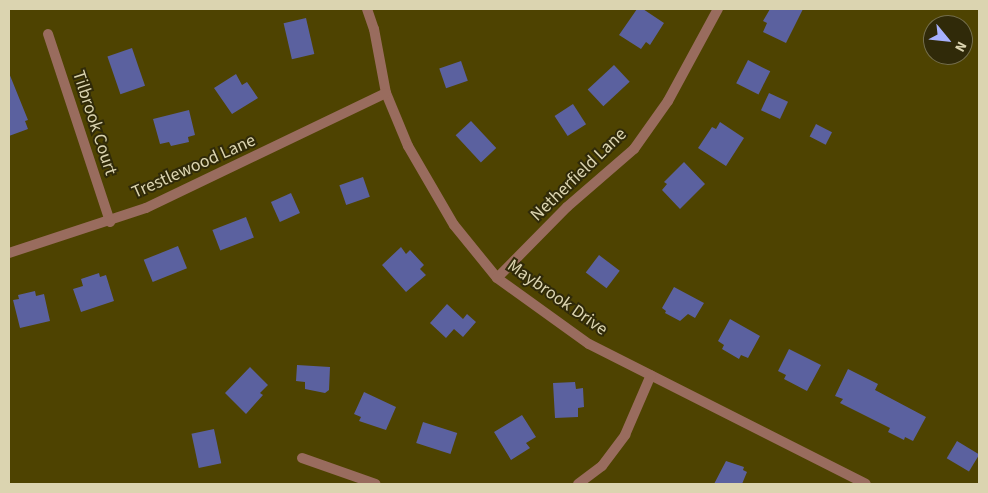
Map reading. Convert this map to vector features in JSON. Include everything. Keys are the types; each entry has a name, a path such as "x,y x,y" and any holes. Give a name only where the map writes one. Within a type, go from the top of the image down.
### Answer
{"street":[{"name":"Maybrook Drive","path":"367,9 374,29 386,94 408,146 454,225 497,278 589,344 866,484"},
{"name":"Netherfield Lane","path":"497,278 567,207 634,149 668,100 718,9"},
{"name":"Tilbrook Court","path":"48,34 110,222"},
{"name":"Trestlewood Lane","path":"9,253 110,222 240,166 386,94"},
{"path":"578,484 602,466 625,435 650,375"},
{"path":"302,458 376,484"}],"building":[{"path":"637,9 643,9 664,23 650,45 646,42 641,49 619,35"},
{"path":"770,9 803,9 786,43 763,32 767,23 763,21"},
{"path":"306,18 314,54 292,59 284,23"},
{"path":"132,48 145,86 120,94 107,56"},
{"path":"748,60 770,71 758,95 736,83"},
{"path":"461,61 468,81 446,88 439,68"},
{"path":"614,65 630,82 603,106 588,90"},
{"path":"9,73 28,120 25,121 28,129 9,136"},
{"path":"236,74 242,85 247,82 258,98 232,114 214,88"},
{"path":"769,93 788,102 780,119 761,110"},
{"path":"573,104 586,124 568,136 555,116"},
{"path":"189,110 195,135 188,137 189,142 171,146 169,142 160,144 153,119"},
{"path":"471,121 496,148 481,162 456,135"},
{"path":"720,122 744,138 726,166 698,148 712,127 716,129"},
{"path":"816,124 832,132 826,145 810,136"},
{"path":"684,162 705,184 680,209 662,190 667,184 664,182"},
{"path":"363,177 370,197 346,205 339,185"},
{"path":"291,193 300,213 280,222 271,202"},
{"path":"246,217 254,238 220,250 212,230"},
{"path":"178,246 187,268 153,282 144,260"},
{"path":"401,247 406,254 410,250 424,265 420,269 426,275 406,292 382,265"},
{"path":"599,255 620,271 607,288 586,273"},
{"path":"99,273 100,277 106,275 114,301 81,312 73,289 83,286 81,279"},
{"path":"674,287 704,303 695,318 688,314 680,321 665,313 666,311 662,308"},
{"path":"35,291 36,296 44,294 50,321 20,328 13,300 19,299 18,295"},
{"path":"447,304 463,319 467,314 476,322 463,337 454,329 446,338 430,323"},
{"path":"730,319 760,336 748,358 741,355 739,359 722,349 724,345 718,341"},
{"path":"789,349 821,365 807,391 784,379 786,375 778,371"},
{"path":"297,365 330,367 329,390 325,393 305,389 305,382 296,381"},
{"path":"250,367 268,385 260,393 263,395 246,414 225,393"},
{"path":"848,369 878,384 875,390 926,417 913,441 905,437 904,440 888,432 890,428 840,403 843,399 835,396"},
{"path":"575,382 576,389 583,388 584,407 578,408 578,417 555,418 553,383"},
{"path":"364,392 396,407 386,430 359,421 361,417 354,414"},
{"path":"522,415 536,437 526,443 530,448 511,460 494,432"},
{"path":"423,422 457,433 450,454 416,443"},
{"path":"214,429 221,463 199,468 192,434"},
{"path":"957,441 979,454 969,472 947,458"},
{"path":"726,461 744,467 743,470 747,472 742,484 714,484"}]}
